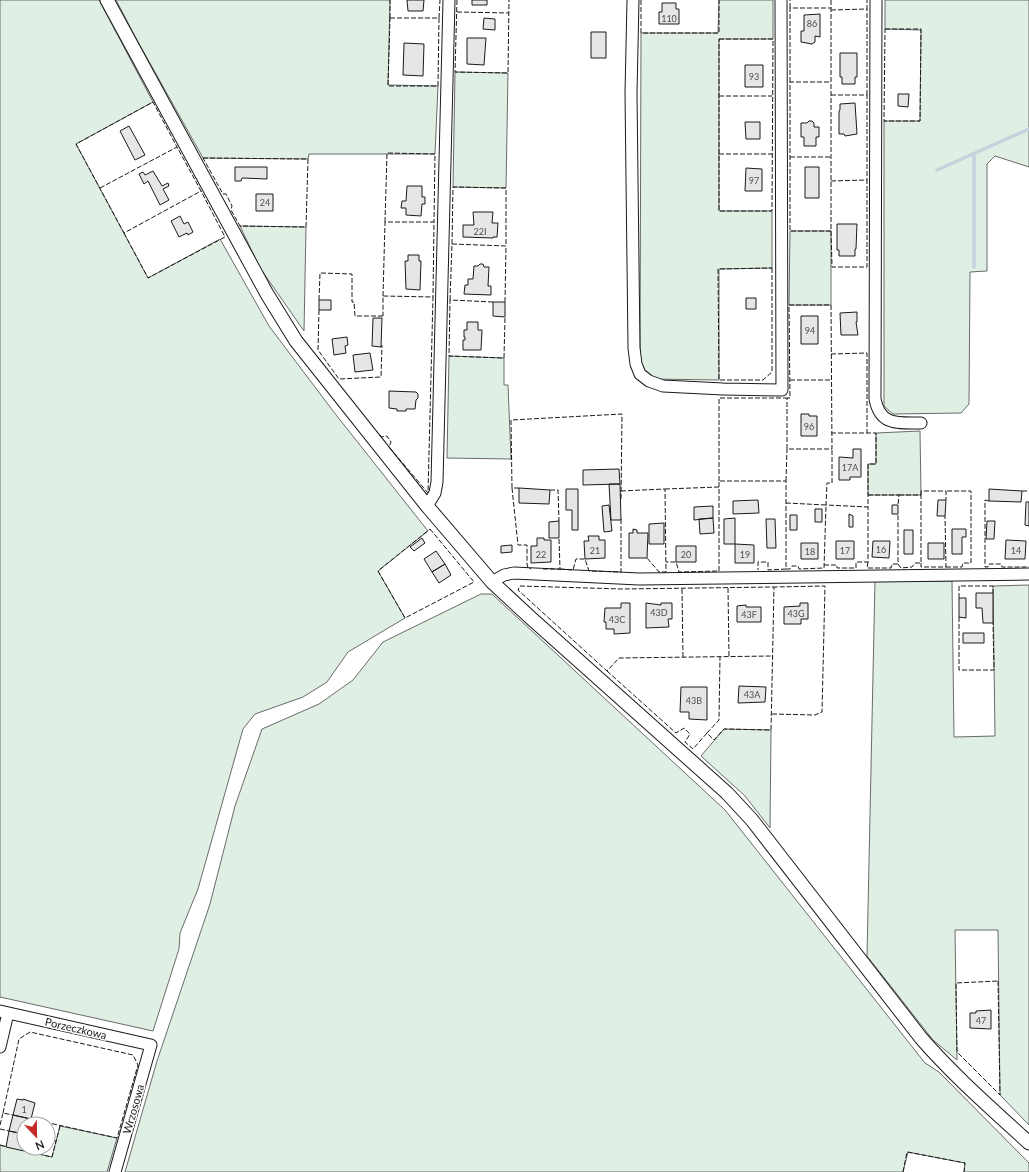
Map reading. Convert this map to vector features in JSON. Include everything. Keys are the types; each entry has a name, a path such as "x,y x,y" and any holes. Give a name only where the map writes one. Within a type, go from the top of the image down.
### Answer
{"street":[{"path":"107,0 267,294 296,341 427,506 492,582 532,620 712,779 742,809 921,1038 967,1086 1029,1144"},
{"path":"427,506 435,493 437,482 449,0"},
{"path":"633,0 631,93 634,348 636,364 640,374 649,381 663,386 782,390 781,0"},
{"path":"876,0 875,399 879,412 883,417 891,422 921,423"},
{"path":"492,582 504,575 514,573 639,579 1029,574"},
{"path":"0,1047 4,1012"},
{"name":"Porzeczkowa","path":"4,1012 151,1045"},
{"name":"Wrzosowa","path":"115,1172 151,1045"}],"green space":[{"path":"0,0 99,0 153,102 76,144 148,278 220,239 269,326 333,411 428,531 378,571 405,618 348,652 327,682 303,697 255,714 243,729 198,889 180,933 179,949 153,1031 0,997"},
{"path":"116,0 390,0 388,85 438,86 435,154 309,154 308,159 203,158"},
{"path":"719,0 773,0 773,39 719,39 719,211 772,211 772,268 719,269 719,380 651,379 640,365 641,33 718,33"},
{"path":"885,0 1029,0 1029,167 995,156 987,164 987,271 970,272 969,404 961,413 893,414 884,406 884,121 920,121 921,30 885,29"},
{"path":"455,72 508,73 506,188 453,187"},
{"path":"240,226 306,227 304,331 260,268"},
{"path":"790,231 831,231 831,305 789,305"},
{"path":"449,356 504,358 504,385 508,385 511,459 447,458"},
{"path":"920,431 921,495 868,495 868,464 876,464 876,433"},
{"path":"875,581 952,581 954,737 995,736 993,586 1029,585 1029,1125 1000,1095 998,930 955,930 957,1060 933,1040 867,956"},
{"path":"481,594 492,594 725,810 925,1063 939,1072 1029,1163 1029,1172 964,1172 965,1163 908,1152 903,1172 125,1172 157,1061 210,904 235,806 262,729 319,704 353,680 383,642"},
{"path":"724,729 771,730 770,828 745,796 701,756"},
{"path":"60,1126 117,1138 107,1172 0,1172 0,1145 16,1149 16,1156 52,1157 56,1156 56,1142"}],"building":[{"path":"407,0 424,0 423,11 408,11"},
{"path":"472,0 487,0 487,5 472,5"},
{"path":"662,3 676,3 676,9 679,9 679,24 659,24 659,12 662,12"},
{"path":"820,14 820,37 815,36 815,42 812,44 801,42 801,31 804,31 804,15"},
{"path":"484,18 495,19 495,30 483,29"},
{"path":"591,32 606,32 606,58 591,58"},
{"path":"467,38 486,38 484,65 467,64"},
{"path":"404,43 424,44 423,76 403,75"},
{"path":"840,53 857,53 857,77 855,77 855,84 842,84 842,77 840,77"},
{"path":"745,65 763,65 763,87 745,87"},
{"path":"898,94 909,94 908,107 898,106"},
{"path":"855,103 857,134 845,136 844,134 839,134 840,104"},
{"path":"809,121 814,123 814,127 819,127 819,137 816,137 816,146 804,146 804,137 801,137 801,123 807,123"},
{"path":"745,122 760,122 760,139 746,139"},
{"path":"129,126 145,155 135,160 120,131"},
{"path":"235,167 267,167 267,179 242,178 241,181 235,181"},
{"path":"805,167 819,167 819,198 805,198"},
{"path":"746,168 762,169 762,191 745,191"},
{"path":"153,171 162,186 168,183 169,186 163,189 169,200 160,205 148,181 144,184 139,174 143,172 145,175"},
{"path":"407,186 422,186 422,197 425,197 425,204 422,204 421,216 406,215 406,208 401,208 402,201 406,201"},
{"path":"256,194 273,194 273,211 256,211"},
{"path":"473,212 493,212 492,223 498,223 497,237 463,237 463,225 474,225"},
{"path":"180,216 184,224 188,222 193,232 179,237 171,221"},
{"path":"837,224 857,224 855,256 839,256 839,250 837,250"},
{"path":"408,255 419,255 419,261 421,261 420,290 406,289 405,261 408,261"},
{"path":"483,264 484,267 489,267 488,286 491,286 491,295 464,294 465,285 468,285 468,279 473,279 474,266 478,266"},
{"path":"746,298 756,298 756,309 746,309"},
{"path":"319,300 331,300 331,310 319,310"},
{"path":"493,302 505,302 505,317 493,316"},
{"path":"857,312 856,322 858,335 841,335 840,313"},
{"path":"801,316 818,316 818,344 801,344"},
{"path":"373,318 382,318 381,347 372,346"},
{"path":"467,322 478,322 478,330 482,330 481,350 463,350 463,340 465,340 464,330 467,330"},
{"path":"347,337 348,345 345,346 346,353 334,355 332,339"},
{"path":"370,353 373,370 355,372 353,355"},
{"path":"389,391 416,392 418,394 418,398 416,400 415,409 397,411 397,409 389,408"},
{"path":"801,414 817,416 817,436 801,436"},
{"path":"853,449 861,449 861,477 850,477 850,480 839,480 839,457 853,458"},
{"path":"619,469 620,484 583,485 583,470"},
{"path":"609,484 620,484 621,520 611,520"},
{"path":"519,488 550,490 549,504 519,503"},
{"path":"566,489 578,489 578,530 572,530 572,510 566,510"},
{"path":"989,489 1022,491 1021,502 989,501"},
{"path":"758,500 759,513 733,514 733,501"},
{"path":"938,500 946,500 945,516 937,516"},
{"path":"1026,502 1029,502 1029,526 1025,525"},
{"path":"609,505 612,531 604,532 602,506"},
{"path":"892,505 898,505 898,514 892,514"},
{"path":"713,506 713,518 694,520 694,507"},
{"path":"815,509 822,509 822,522 815,522"},
{"path":"849,514 853,516 853,527 849,527"},
{"path":"790,515 797,515 797,530 790,530"},
{"path":"713,518 714,533 700,534 699,519"},
{"path":"735,518 735,544 724,544 724,519"},
{"path":"766,519 775,519 776,548 767,548"},
{"path":"559,521 559,538 549,538 549,522"},
{"path":"987,521 995,521 994,539 986,539"},
{"path":"664,523 664,544 649,544 649,524"},
{"path":"633,529 637,530 637,533 648,533 647,558 629,558 629,533 633,533"},
{"path":"952,529 966,529 966,537 962,537 962,554 952,554"},
{"path":"904,530 913,530 913,554 904,554"},
{"path":"588,536 599,536 599,540 605,540 605,558 585,559 584,541 589,541"},
{"path":"422,538 425,543 414,551 410,547"},
{"path":"537,538 551,540 551,562 531,563 531,546 537,546"},
{"path":"1006,540 1026,541 1025,559 1005,559"},
{"path":"836,541 854,541 854,559 836,559"},
{"path":"873,541 890,541 889,558 872,557"},
{"path":"801,543 818,543 818,559 801,559"},
{"path":"928,543 944,543 944,559 928,559"},
{"path":"735,544 754,545 754,563 735,563"},
{"path":"512,545 512,552 501,553 501,546"},
{"path":"676,546 696,546 696,562 676,562"},
{"path":"436,551 445,564 432,572 424,559"},
{"path":"445,564 451,575 439,583 432,572"},
{"path":"976,593 993,593 993,623 983,623 982,608 976,608"},
{"path":"959,598 966,598 966,618 959,617"},
{"path":"621,603 630,603 630,633 614,634 614,629 606,629 606,622 604,622 605,608 621,608"},
{"path":"646,603 661,605 661,603 672,603 672,619 668,619 669,627 646,628"},
{"path":"800,603 808,603 808,619 801,619 801,624 784,624 784,607 800,606"},
{"path":"746,605 746,607 761,607 761,622 737,622 737,606"},
{"path":"963,633 984,633 984,643 963,643"},
{"path":"739,686 766,687 765,702 738,703"},
{"path":"681,687 707,687 707,720 689,719 689,712 680,712"},
{"path":"991,1010 991,1029 970,1028 970,1013"},
{"path":"17,1099 23,1099 35,1103 32,1116 13,1115"},
{"path":"13,1115 18,1116 16,1116 16,1132 9,1131"},
{"path":"9,1131 16,1132 16,1149 6,1147"}],"waterway":[{"path":"937,170 1029,129"},
{"path":"974,154 974,267"}],"fence":[{"path":"390,0 390,18"},
{"path":"439,18 440,0"},
{"path":"457,0 455,72 508,73 509,0"},
{"path":"641,0 641,33 719,33 719,0"},
{"path":"790,0 790,8"},
{"path":"831,0 831,231 790,231 790,82 831,82"},
{"path":"831,10 867,9 867,0"},
{"path":"790,82 790,8 831,8"},
{"path":"867,9 867,95"},
{"path":"457,12 509,13"},
{"path":"390,18 439,18 438,86 388,86 390,18"},
{"path":"885,29 921,29 920,121 884,121 885,29"},
{"path":"719,39 773,39 772,211 719,211 719,39"},
{"path":"831,95 867,95 867,180"},
{"path":"719,96 772,96"},
{"path":"100,188 177,147 201,191 124,233 76,144 153,102 177,147"},
{"path":"385,222 387,153 435,154 434,222"},
{"path":"719,154 772,154"},
{"path":"790,157 831,157"},
{"path":"203,158 308,159 306,227 240,226 231,210 232,206 226,194 223,194 203,158"},
{"path":"831,181 867,180 867,267 832,267 831,231"},
{"path":"452,244 453,187 506,188 506,246"},
{"path":"124,233 148,278 225,237 201,191"},
{"path":"383,296 385,222 434,222 433,297"},
{"path":"450,300 452,244 506,246 505,302"},
{"path":"772,268 772,372 763,380 719,380 718,269 772,268"},
{"path":"319,300 320,273 352,274 352,302 354,302 355,316 383,317"},
{"path":"380,435 381,437 387,436 391,442 389,447 428,493 433,297 383,296 383,316"},
{"path":"493,302 450,300 449,356 504,358 505,317"},
{"path":"789,305 831,305 832,449 787,449 787,398 790,398 789,305"},
{"path":"319,310 318,350 339,379 381,377 382,345"},
{"path":"831,354 867,353 867,433"},
{"path":"790,380 831,380"},
{"path":"719,481 719,398 787,398"},
{"path":"512,488 511,420 622,414 621,500"},
{"path":"831,433 876,433 876,464 868,464 868,507 826,505 827,483 832,483 832,449"},
{"path":"786,481 787,449"},
{"path":"719,487 719,481 786,481 786,569 768,570 768,562 758,562 758,570"},
{"path":"665,489 719,487 719,571 679,572 676,562 666,562"},
{"path":"519,488 512,488 518,545 527,545 527,564 528,568 531,569"},
{"path":"621,491 665,489 666,572 659,572 647,558"},
{"path":"550,490 558,490 559,521"},
{"path":"921,495 921,491 946,491 946,500"},
{"path":"946,491 971,491 971,563 963,563 962,567 946,567"},
{"path":"1022,491 1029,491"},
{"path":"868,495 899,495 898,505"},
{"path":"898,564 901,568 912,567 915,563 921,563 921,495 899,495"},
{"path":"989,501 985,500 985,567 988,567 989,564 1001,564 1002,567 1029,567"},
{"path":"786,503 826,505 824,568 799,569 798,566 792,566 790,569 786,569"},
{"path":"824,565 837,565 837,568 856,568 856,562 868,562 868,507"},
{"path":"868,562 867,568 891,568 892,564 898,564 898,514"},
{"path":"921,563 921,567 946,567 945,516"},
{"path":"560,569 573,570 576,559 585,559 589,571 621,572 621,518"},
{"path":"430,529 474,582 405,618 378,571 430,529"},
{"path":"543,569 560,569 559,538"},
{"path":"607,671 676,733 684,728 690,734 685,742 693,749 707,733 714,740 724,729 771,730 774,587 622,589 520,586 518,590 607,671 619,658 773,656"},
{"path":"772,714 815,715 822,712 825,586 774,587"},
{"path":"959,598 959,586 993,586 993,593"},
{"path":"728,588 729,657"},
{"path":"682,589 683,657"},
{"path":"959,617 959,670 994,670 993,623"},
{"path":"707,733 719,720 720,657"},
{"path":"998,981 1000,1095 957,1052 956,983 998,981"},
{"path":"3,1113 19,1039 30,1032 133,1055 138,1065 117,1138 56,1125"},
{"path":"0,1125 3,1113 13,1115"},
{"path":"56,1142 60,1126"},
{"path":"0,1129 9,1131"},
{"path":"0,1145 6,1147"},
{"path":"903,1172 907,1152 965,1163 964,1172"},
{"path":"47,1156 52,1156"}]}
